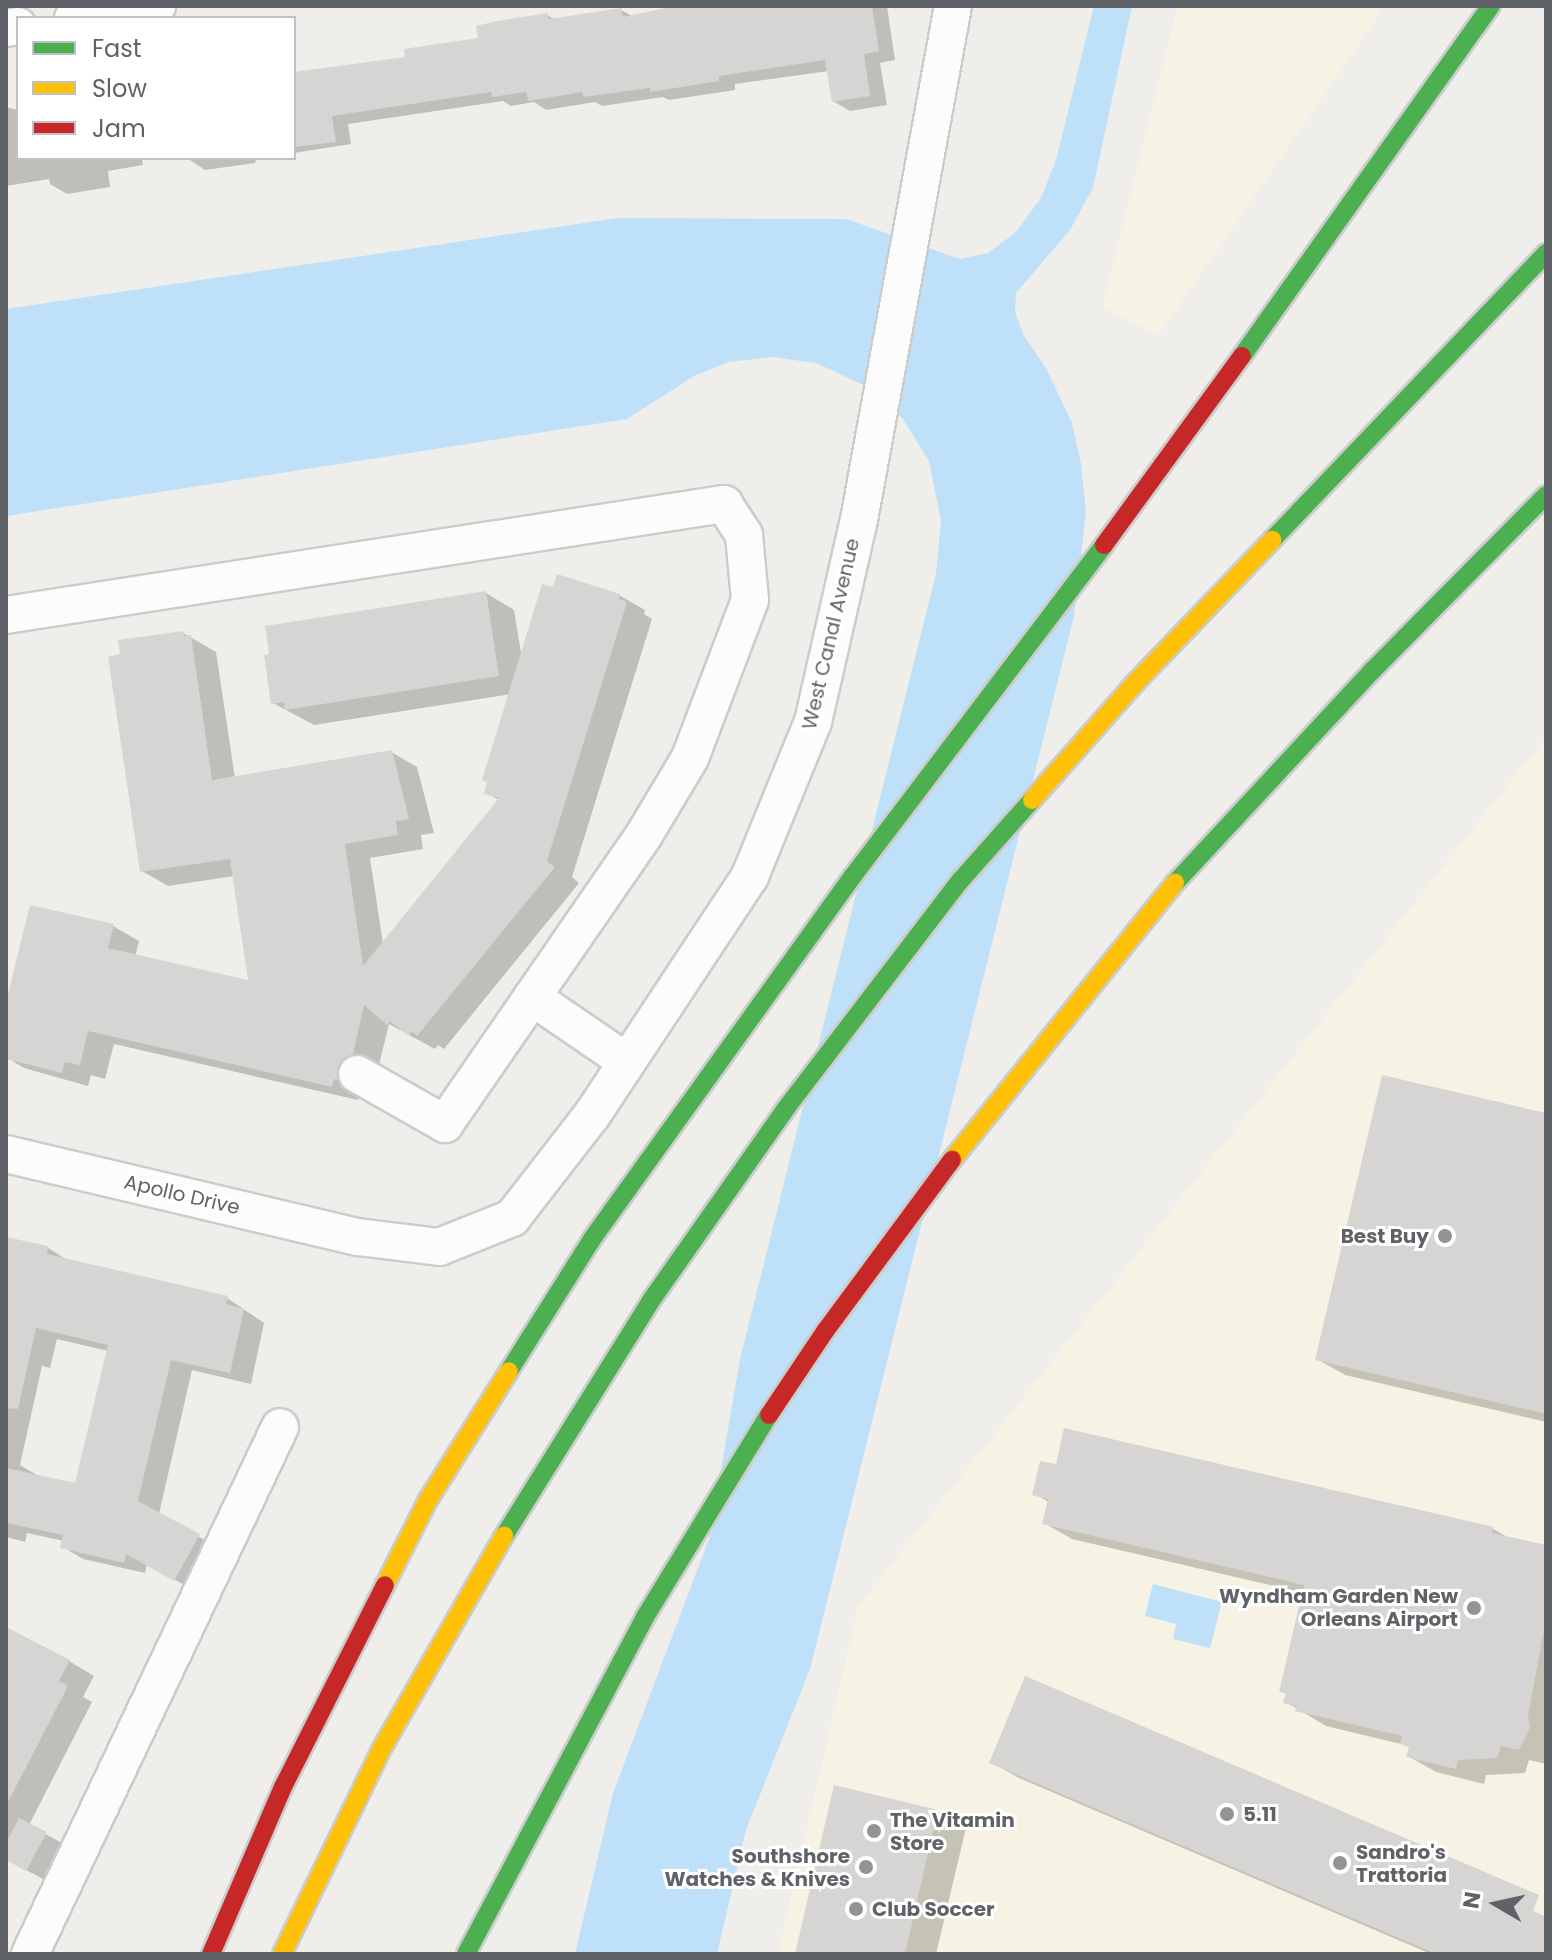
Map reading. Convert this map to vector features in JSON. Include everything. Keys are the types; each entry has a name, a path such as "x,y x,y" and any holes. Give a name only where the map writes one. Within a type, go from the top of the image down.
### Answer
{"highway":[{"path":"211,1954 283,1787 428,1500 592,1239 853,876 1163,467 1491,6"},
{"path":"282,1954 382,1748 507,1531 650,1302 787,1107 960,881 1136,682 1546,253"},
{"path":"466,1954 645,1617 763,1425 862,1281 990,1110 1169,890 1373,670 1546,495"}],"street":[{"path":"87,16 157,6"},
{"name":"West Canal Avenue","path":"358,1237 439,1247 512,1218 592,1115 750,876 813,722 859,520 930,117 953,6"},
{"path":"6,615 724,504 744,535 750,600 690,758 644,835 445,1124 357,1074"},
{"path":"532,997 627,1062"},
{"name":"Apollo Drive","path":"6,1154 358,1237"},
{"path":"30,1954 280,1427"}],"shaded area":[{"path":"1178,6 1385,6 1158,336 1103,307"},
{"path":"1546,737 1546,1954 778,1954 858,1607"}],"water":[{"path":"1094,6 1132,6 1093,188 1070,230 1016,293 1015,312 1024,336 1046,368 1072,423 1081,464 1086,512 1074,616 810,1669 746,1830 717,1954 575,1954 613,1793 709,1539 740,1359 936,574 941,521 929,461 903,419 872,389 816,363 772,357 728,362 694,376 627,419 6,516 6,309 618,218 846,219 960,259 988,253 1015,233 1041,198 1056,160"},
{"path":"1153,1584 1222,1602 1210,1648 1173,1639 1176,1624 1145,1616"}],"building":[{"path":"676,6 872,6 879,51 864,54 870,96 832,102 825,60 719,76 719,81 650,92 650,88 583,97 582,92 528,101 526,92 492,97 491,92 332,116 336,142 296,147 296,72 405,57 404,49 478,38 476,26 497,21 548,13 549,19 621,8 623,17"},
{"path":"557,574 620,594 619,599 627,602 547,861 555,867 417,1036 412,1031 408,1036 390,1021 387,1025 364,1005 353,1054 339,1063 338,1080 334,1079 332,1087 88,1031 80,1065 65,1062 62,1073 6,1059 6,1002 30,905 114,924 108,948 248,980 230,859 140,872 108,657 120,654 118,640 183,631 184,636 191,635 212,780 392,750 409,819 396,821 398,835 345,844 363,966 499,798 484,794 487,782 482,780 542,584 553,587"},
{"path":"486,591 499,676 285,710 283,702 271,704 264,655 269,654 265,626"},
{"name":"Best Buy","path":"1382,1075 1546,1113 1546,1414 1315,1360"},
{"path":"6,1237 48,1246 47,1254 228,1296 226,1304 244,1309 230,1373 171,1360 138,1501 200,1534 174,1581 126,1554 124,1563 60,1548 63,1535 6,1523 6,1468 75,1483 108,1345 36,1328 18,1409 6,1408"},
{"name":"Wyndham Garden New Orleans Airport","path":"1064,1428 1494,1527 1492,1533 1546,1545 1546,1619 1528,1715 1530,1728 1519,1750 1501,1746 1497,1758 1458,1760 1456,1769 1406,1757 1409,1747 1400,1744 1402,1736 1295,1711 1296,1706 1283,1703 1286,1693 1279,1692 1304,1585 1042,1524 1048,1499 1032,1495 1040,1461 1056,1464"},
{"path":"6,1627 70,1660 59,1681 68,1686 6,1806"},
{"path":"1025,1676 1539,1895 1533,1911 1546,1917 1546,1954 1436,1954 989,1763"},
{"path":"834,1785 938,1810 905,1954 795,1954"},
{"path":"19,1818 47,1832 26,1871 6,1860 6,1843"}],"traffic: fast":[{"path":"1242,356 1491,6"},
{"path":"1272,540 1546,253"},
{"path":"1175,883 1373,670 1546,495"},
{"path":"509,1371 592,1239 853,876 1104,545"},
{"path":"504,1536 650,1302 787,1107 960,881 1032,800"},
{"path":"466,1954 645,1617 769,1415"}],"traffic: slow":[{"path":"1032,800 1136,682 1272,540"},
{"path":"952,1160 1175,883"},
{"path":"385,1585 428,1500 509,1371"},
{"path":"282,1954 382,1748 504,1536"}],"traffic: jam":[{"path":"1104,545 1242,356"},
{"path":"769,1415 826,1330 952,1160"},
{"path":"211,1954 283,1787 385,1585"}],"place":[{"name":"Best Buy","path":"1445,1236"},
{"name":"Wyndham Garden New Orleans Airport","path":"1474,1608"},
{"name":"5.11","path":"1227,1814"},
{"name":"The Vitamin Store","path":"874,1831"},
{"name":"Sandro's Trattoria","path":"1340,1863"},
{"name":"Southshore Watches & Knives","path":"866,1867"},
{"name":"Club Soccer","path":"856,1909"}]}
